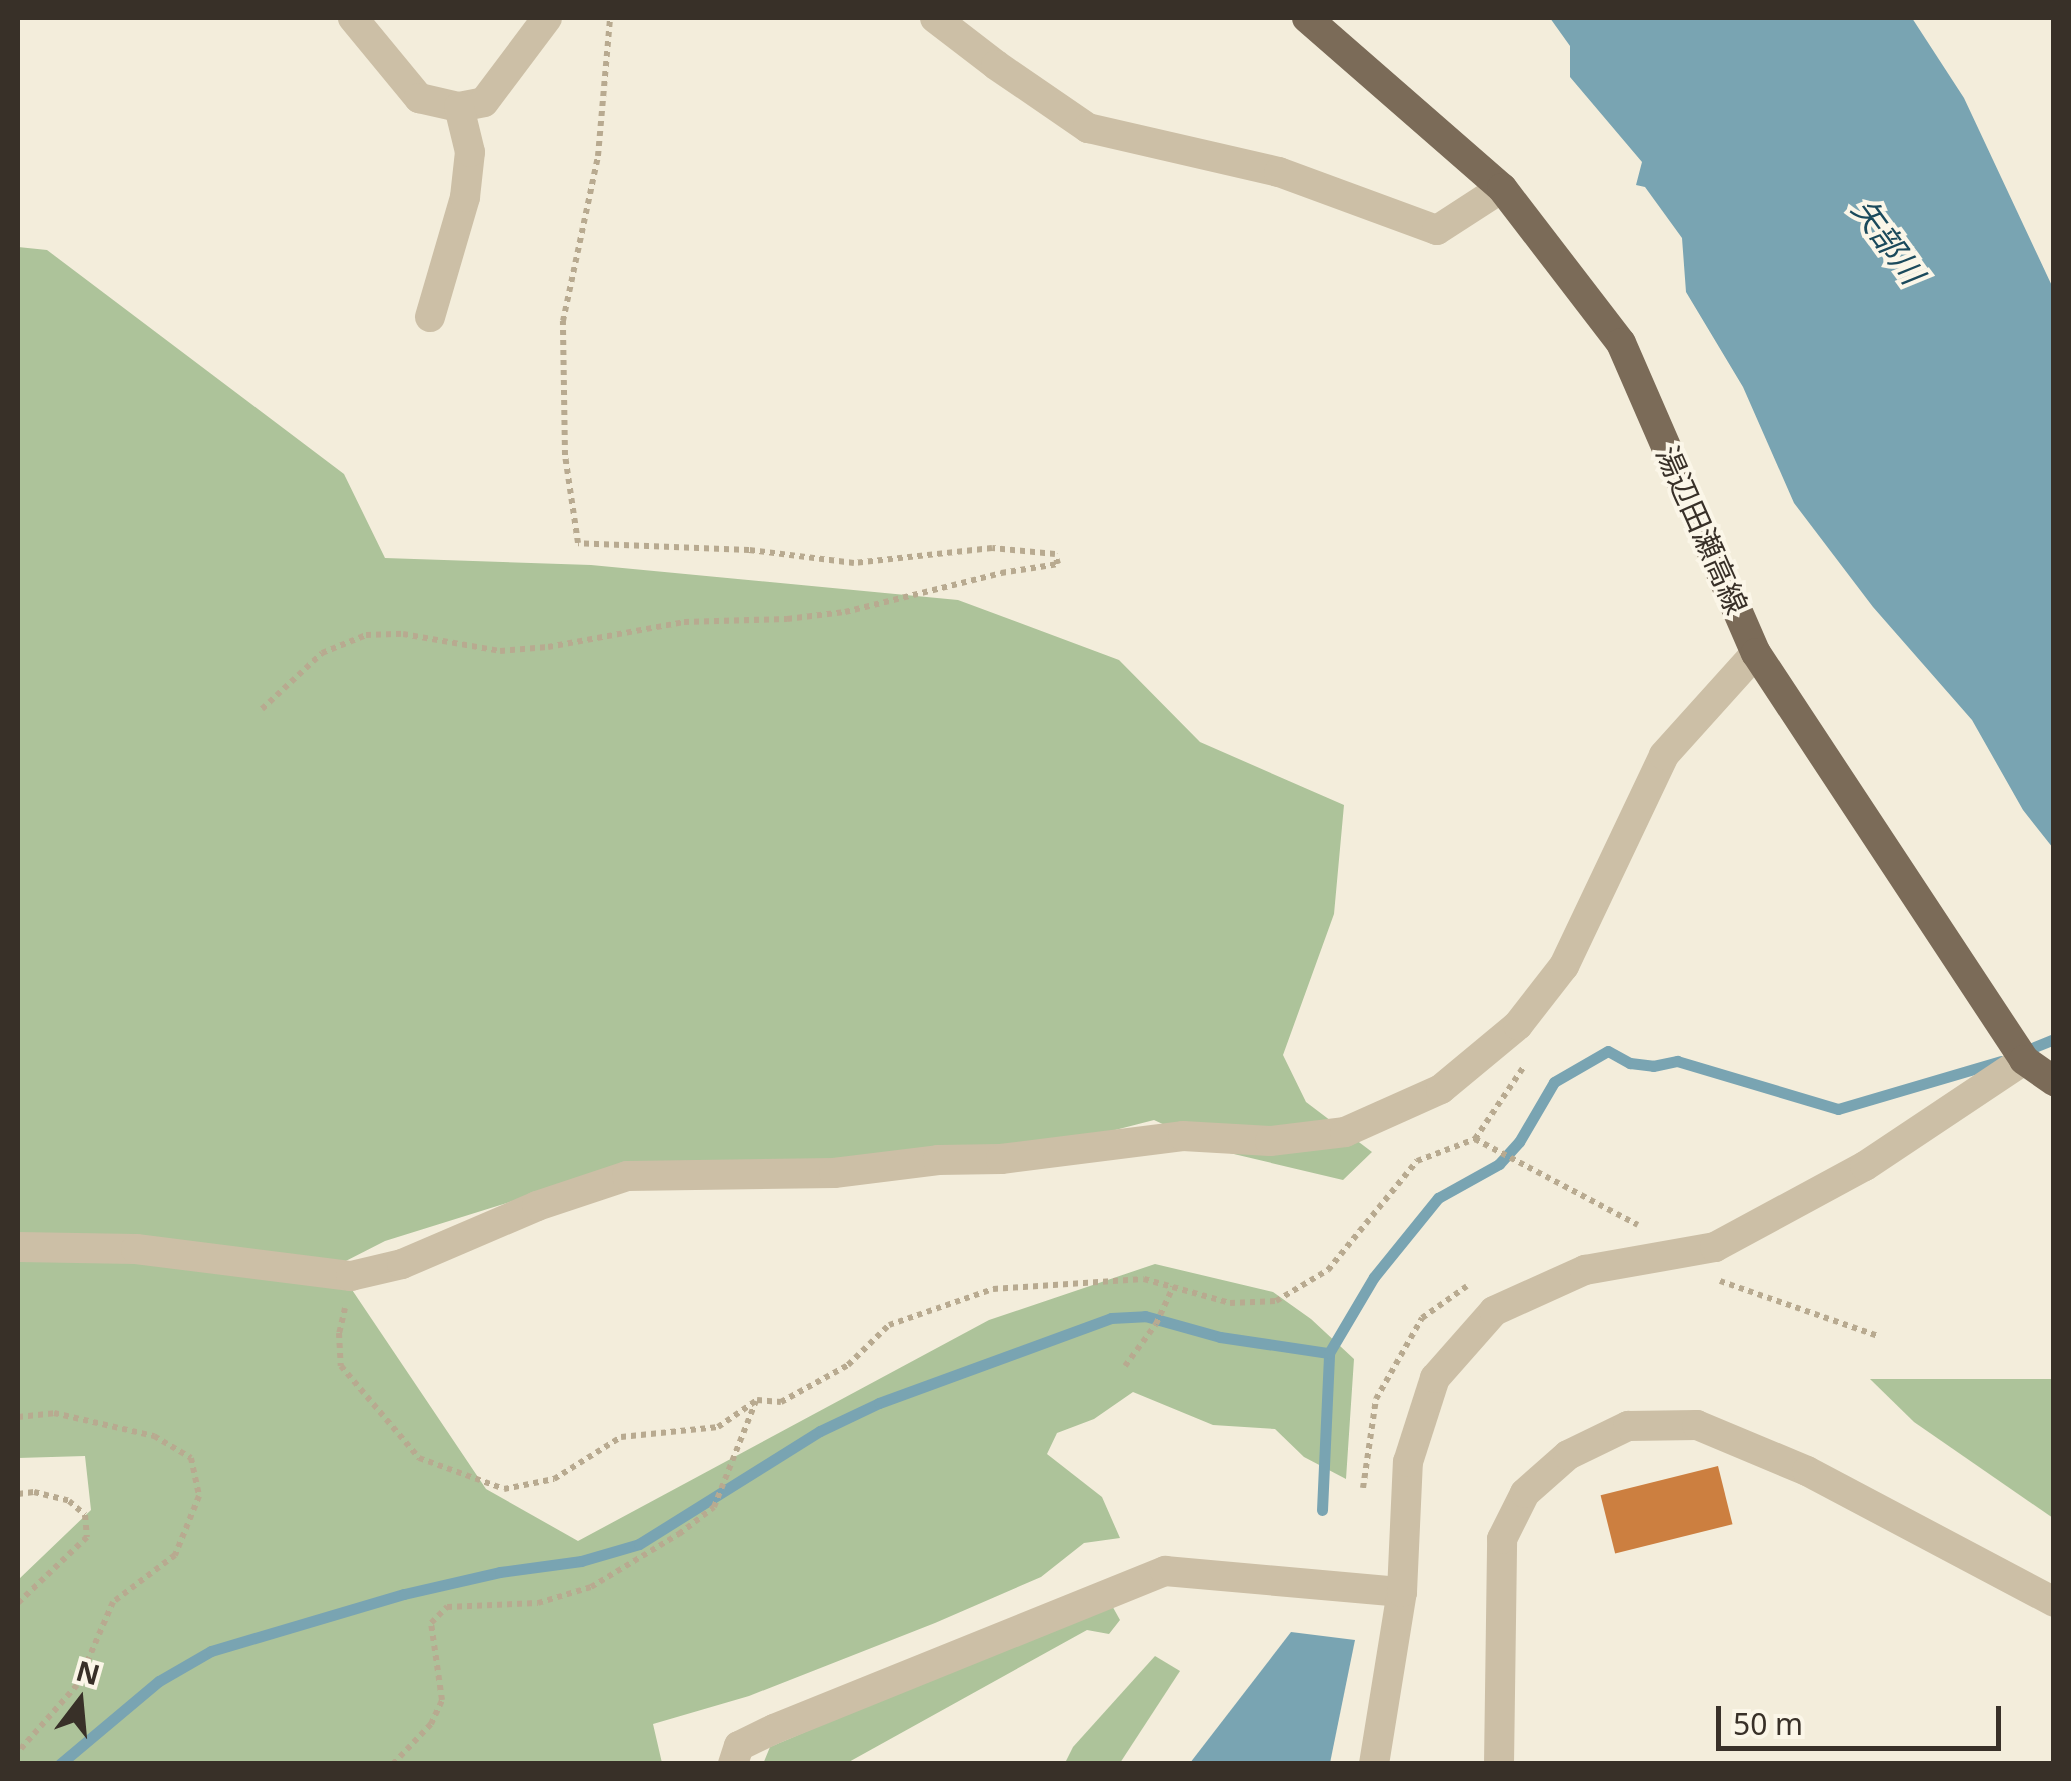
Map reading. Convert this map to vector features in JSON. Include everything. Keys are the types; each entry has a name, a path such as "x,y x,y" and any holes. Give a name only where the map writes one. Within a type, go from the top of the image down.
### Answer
{"main road":[{"name":"湯辺田瀬高線","path":"1307,18 1502,188 1621,344 1756,653 2024,1060 2054,1081"}],"street":[{"path":"352,18 419,98 459,106 484,102 548,18"},
{"path":"935,18 996,66 1088,128 1279,172 1438,230 1502,188"},
{"path":"430,318 465,197 470,152 459,106"},
{"path":"18,1246 136,1249 351,1276 402,1264 537,1206 627,1176 834,1173 938,1160 1001,1159 1184,1136 1270,1141 1345,1132 1441,1089 1518,1025 1564,966 1664,756 1756,653"},
{"path":"1374,1764 1402,1592 1408,1462 1435,1378 1494,1310 1585,1270 1715,1247 1865,1166 2024,1060"},
{"path":"1499,1764 1502,1539 1525,1493 1568,1455 1628,1426 1698,1425 1807,1470 2054,1602"},
{"path":"732,1764 739,1746 774,1729 1165,1571 1402,1592"}],"path":[{"path":"262,709 322,652 366,635 403,634 500,652 684,622 786,619 845,612 1058,564 1056,554 992,548 854,563 749,550 578,543 565,455 562,321 598,156 610,18"},
{"path":"351,1276 339,1334 341,1366 419,1458 504,1489 554,1479 620,1437 718,1427 757,1400 781,1402 848,1366 889,1325 993,1288 1144,1279 1230,1303 1276,1301 1328,1270 1417,1161 1475,1139 1532,1056"},
{"path":"1475,1139 1679,1253 1724,1284 1878,1336"},
{"path":"1126,1366 1156,1324 1173,1287"},
{"path":"393,1764 431,1724 442,1700 431,1622 447,1606 538,1603 591,1587 679,1534 714,1507 757,1400"},
{"path":"18,1417 54,1413 154,1436 190,1458 198,1496 175,1555 113,1602 77,1685 18,1752"},
{"path":"18,1494 34,1492 69,1501 85,1515 86,1537 18,1603"}],"green space":[{"path":"18,247 47,250 344,474 385,558 591,565 958,600 1119,660 1200,742 1344,805 1334,914 1283,1055 1306,1102 1372,1152 1343,1180 1221,1151 1154,1120 959,1170 548,1190 385,1241 336,1266 486,1489 578,1541 989,1320 1155,1264 1273,1292 1311,1319 1354,1359 1346,1479 1304,1457 1275,1429 1213,1425 1133,1392 1094,1419 1057,1433 1047,1454 1102,1497 1120,1538 1084,1543 1041,1577 935,1623 749,1696 653,1724 662,1763 18,1763 18,1580 91,1510 85,1456 18,1458"},
{"path":"1870,1379 2053,1379 2053,1518 1914,1422"},
{"path":"1110,1602 1120,1620 1109,1634 1087,1630 847,1763 763,1764 770,1747"},
{"path":"1155,1656 1180,1671 1120,1763 1065,1763 1073,1747"}],"water":[{"name":"矢部川","path":"1550,18 1912,18 1964,98 2053,288 2053,848 2023,810 1972,720 1873,607 1794,503 1743,387 1686,292 1682,238 1645,187 1636,185 1642,162 1570,77 1570,46"},
{"path":"1291,1632 1355,1640 1330,1763 1190,1763"}],"building":[{"path":"1718,1466 1733,1524 1615,1553 1601,1495"}],"waterway":[{"path":"2022,1052 2054,1039"},
{"path":"60,1764 159,1681 211,1651 404,1594 500,1572 581,1561 639,1544 820,1431 879,1403 1111,1318 1145,1316 1220,1337 1329,1353 1374,1277 1438,1198 1499,1164 1519,1142 1554,1082 1608,1051 1630,1063 1653,1066 1677,1061 1838,1109 2001,1061"},
{"path":"1322,1510 1329,1353"}]}
